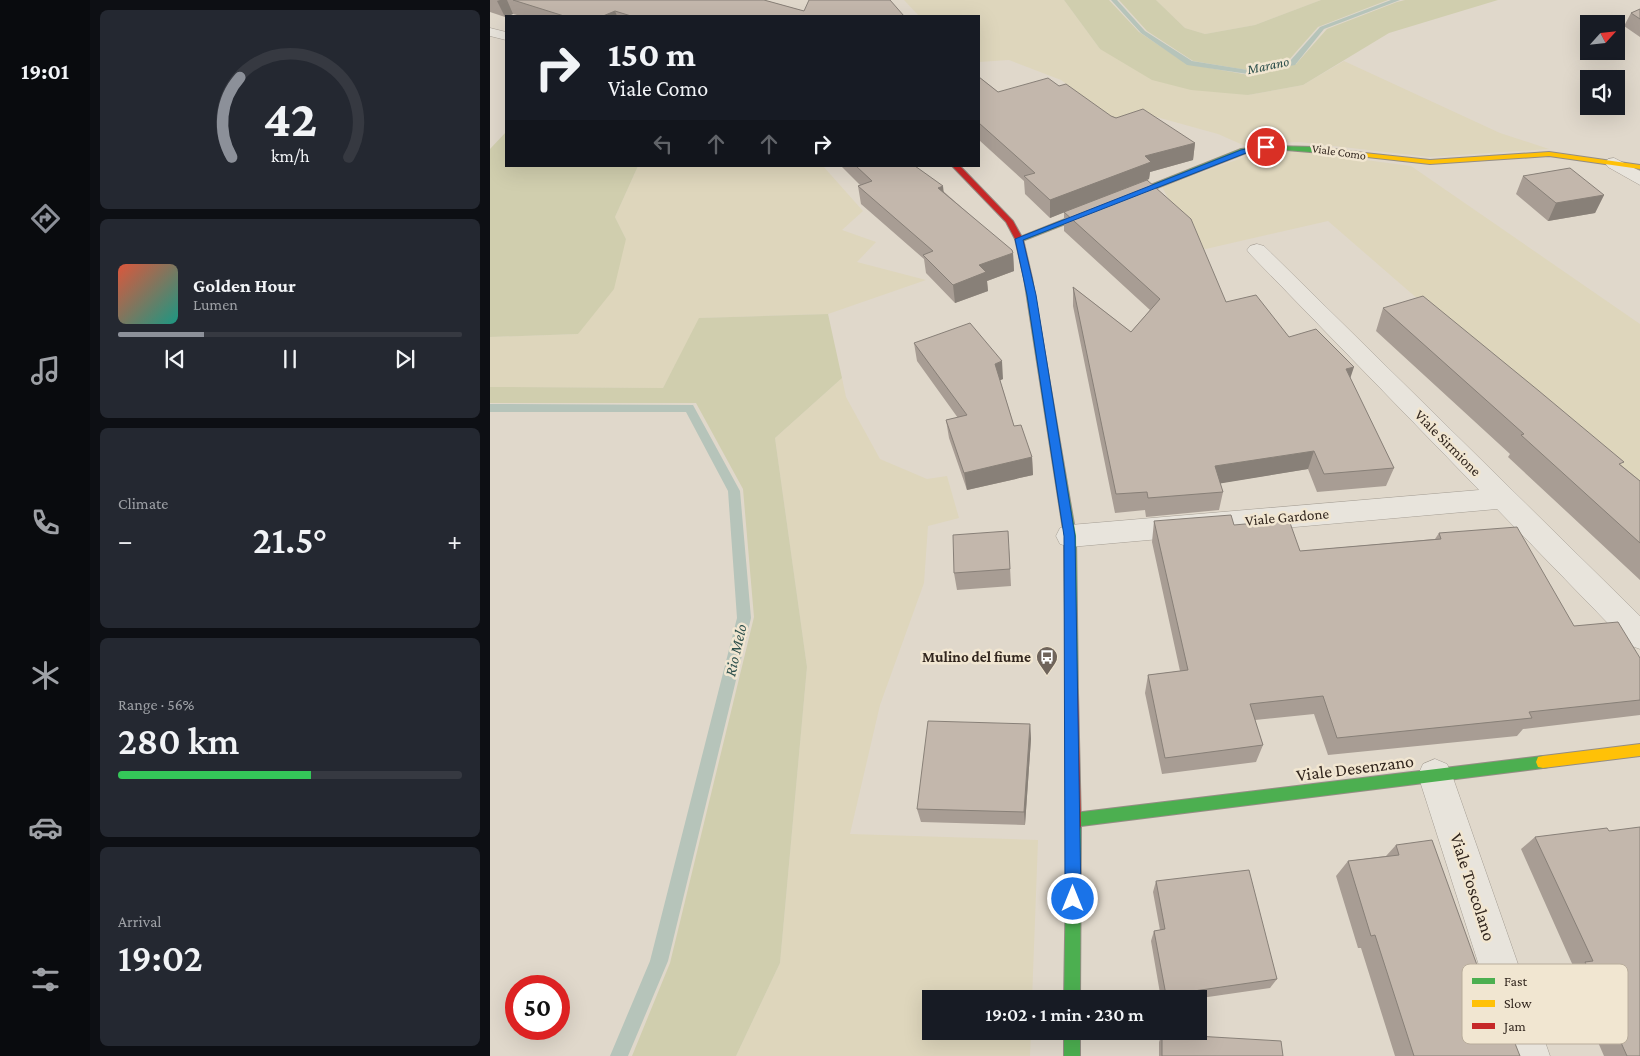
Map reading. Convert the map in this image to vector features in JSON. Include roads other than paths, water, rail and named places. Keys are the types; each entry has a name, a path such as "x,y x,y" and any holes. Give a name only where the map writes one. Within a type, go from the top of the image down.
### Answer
{"street":[{"path":"490,32 505,36"},
{"name":"Viale Como","path":"1019,239 1244,151 1266,147 1297,147 1381,158 1430,162 1549,154 1640,167"},
{"name":"Viale Como","path":"1614,163 1640,179"},
{"path":"957,167 1009,221 1019,239 1032,295 1070,536 1074,820 1072,990"},
{"name":"Viale Sirmione","path":"1257,250 1640,636"},
{"name":"Viale Gardone","path":"1070,536 1504,498"},
{"name":"Viale Desenzano","path":"1074,820 1640,750"},
{"name":"Viale Toscolano","path":"1435,775 1498,964"},
{"path":"1072,1040 1072,1056"},
{"name":"Viale Toscolano","path":"1525,1044 1529,1056"}],"waterway":[{"name":"Marano","path":"1114,0 1143,32 1190,63 1248,72 1292,63 1322,28 1397,0"},
{"name":"Rio Melo","path":"490,408 689,408 734,491 744,618 659,961 619,1056"}],"place":[{"name":"Mulino del fiume","path":"1047,676"}]}
